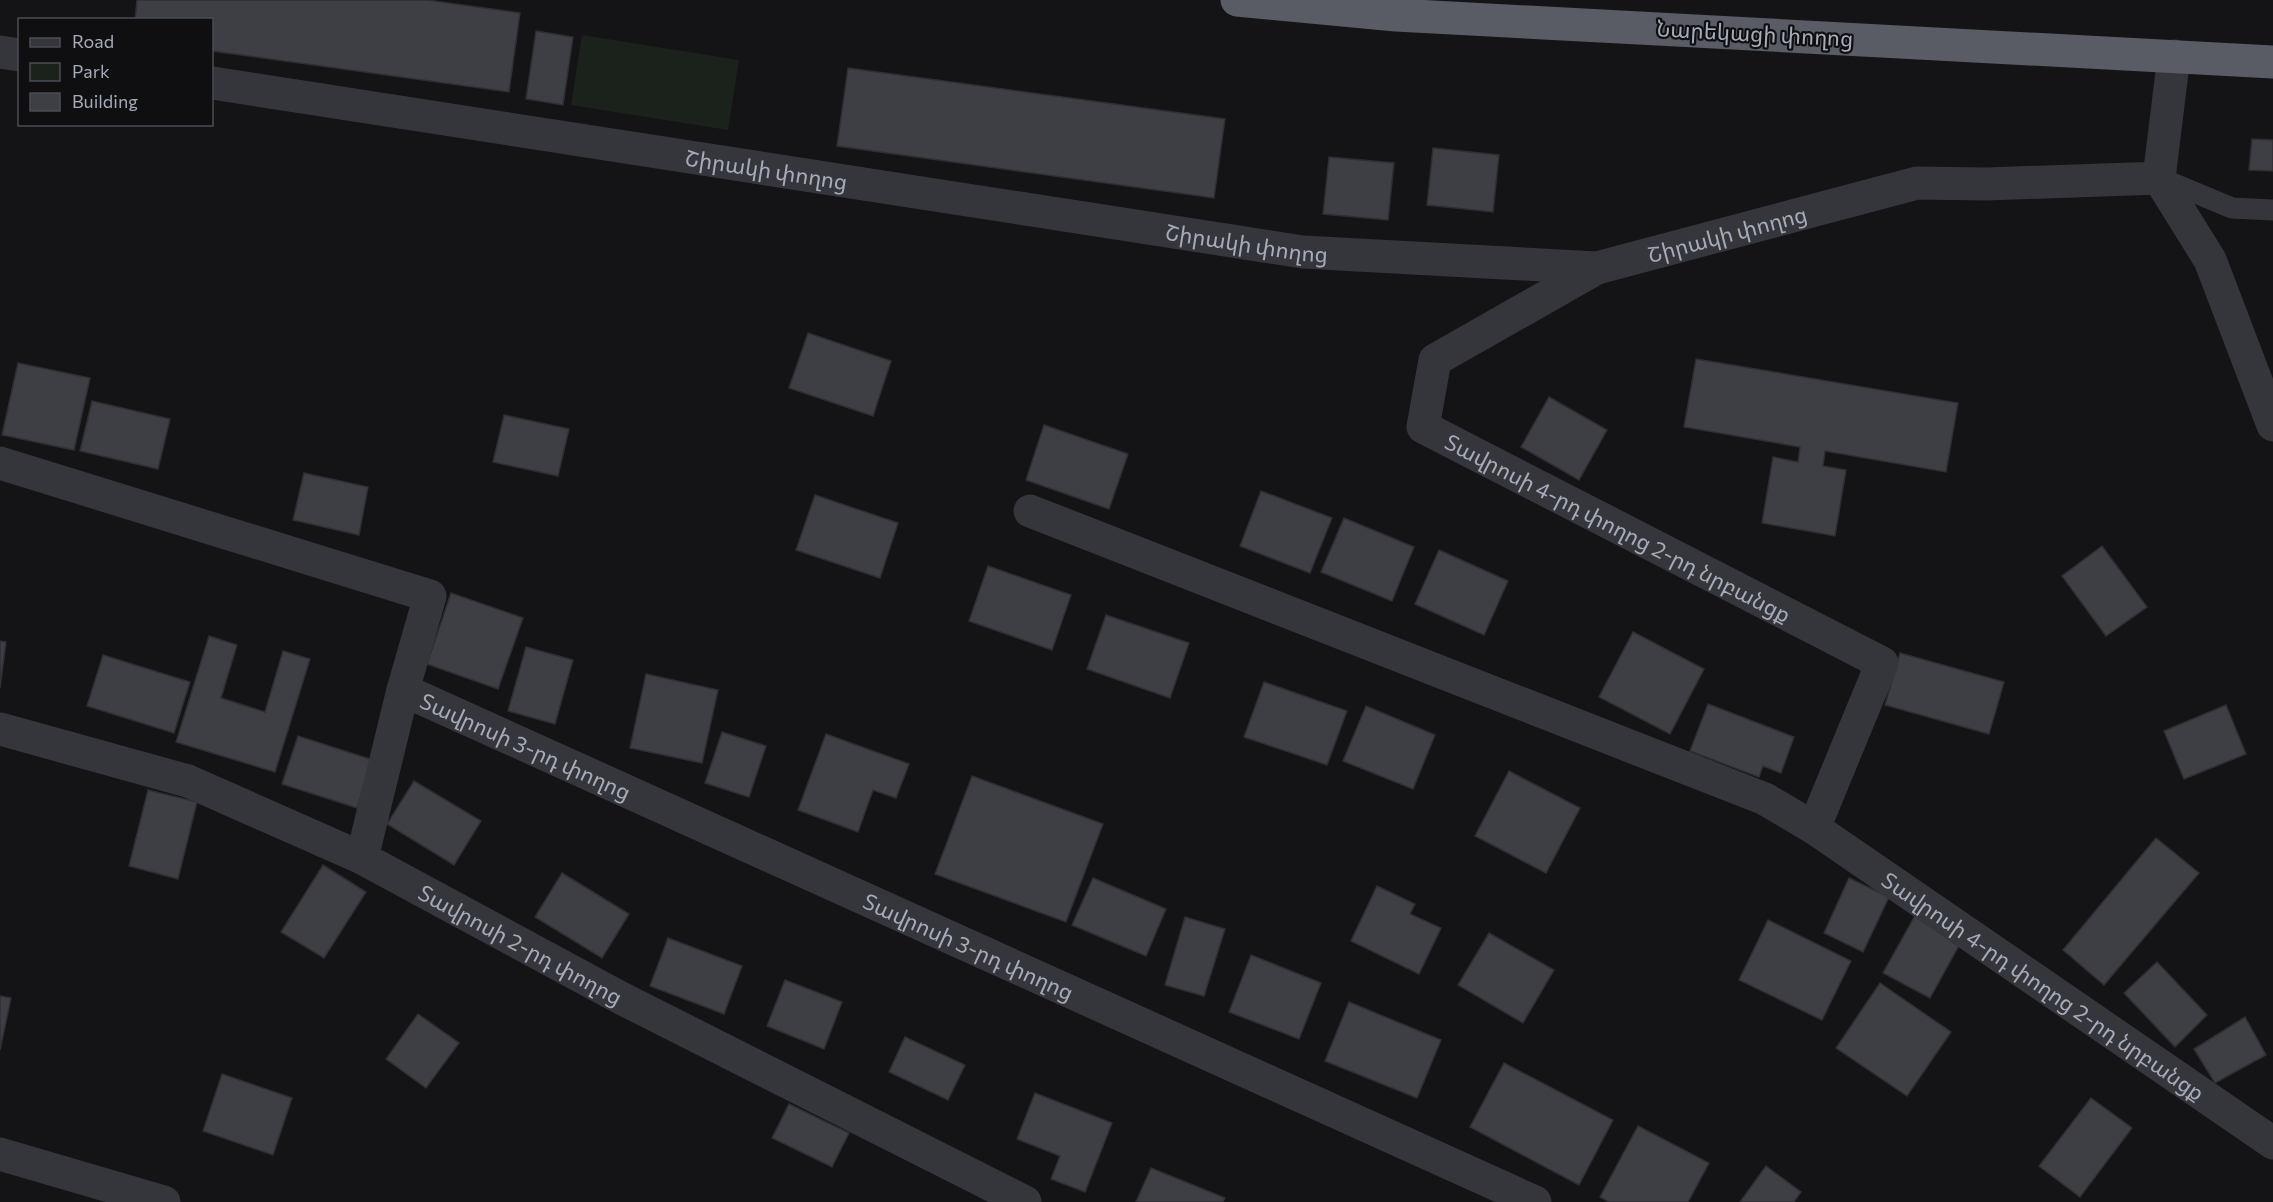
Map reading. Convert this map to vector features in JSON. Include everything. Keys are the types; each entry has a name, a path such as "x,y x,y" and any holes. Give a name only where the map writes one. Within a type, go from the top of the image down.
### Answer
{"highway":[{"name":"Նարեկացի փողոց","path":"1237,0 1396,15 2273,62"}],"street":[{"path":"0,52 18,55"},
{"path":"2174,56 2159,178 2210,260 2273,425"},
{"name":"Շիրակի փողոց","path":"213,83 1303,252 1598,268 1917,183 1987,184 2159,178"},
{"name":"Տավրոսի 4-րդ փողոց 2-րդ նրբանցք","path":"1598,268 1435,360 1423,427 1882,663 1814,828"},
{"name":"Տավրոսի 3-րդ փողոց","path":"0,463 430,596 403,690 362,858"},
{"name":"Տավրոսի 4-րդ փողոց 2-րդ նրբանցք","path":"1030,511 1765,799 1814,828 2273,1143"},
{"name":"Տավրոսի 3-րդ փողոց","path":"403,690 1535,1202"},
{"name":"Տավրոսի 2-րդ փողոց","path":"0,729 188,781 362,858 619,997 1025,1202"},
{"path":"0,1154 164,1202"}],"lane":[{"path":"2159,178 2232,208 2273,210"}],"green space":[{"path":"582,35 739,60 728,130 571,105"}],"building":[{"path":"137,0 427,0 520,13 509,92 213,51 213,18 135,18"},
{"path":"536,31 573,37 563,105 526,99"},
{"path":"848,68 1225,119 1214,198 837,146"},
{"path":"2252,139 2273,140 2273,171 2249,170"},
{"path":"1433,148 1499,155 1493,212 1427,205"},
{"path":"1329,157 1394,163 1388,220 1323,214"},
{"path":"808,333 891,361 873,416 789,388"},
{"path":"1696,359 1958,403 1946,472 1825,451 1823,466 1846,470 1835,536 1762,523 1773,457 1798,462 1800,447 1684,427"},
{"path":"18,363 90,378 74,450 2,435"},
{"path":"1549,397 1607,430 1579,480 1521,447"},
{"path":"92,401 170,419 158,469 80,451"},
{"path":"504,415 569,429 558,476 493,462"},
{"path":"1044,425 1128,454 1109,509 1026,480"},
{"path":"304,473 368,487 359,535 293,520"},
{"path":"1261,491 1332,518 1310,573 1240,546"},
{"path":"815,495 898,523 880,578 796,550"},
{"path":"1344,518 1414,547 1392,601 1321,572"},
{"path":"2102,546 2147,607 2106,636 2062,576"},
{"path":"1439,550 1508,581 1484,635 1415,604"},
{"path":"988,566 1071,595 1052,650 969,621"},
{"path":"451,593 523,618 498,689 427,664"},
{"path":"1106,615 1189,643 1170,698 1087,669"},
{"path":"1633,632 1704,669 1670,734 1599,697"},
{"path":"209,636 237,645 221,698 265,712 283,651 310,659 275,772 176,742"},
{"path":"0,641 6,642 0,688"},
{"path":"526,647 573,660 555,724 508,711"},
{"path":"1900,653 2004,682 1989,734 1885,705"},
{"path":"103,655 190,682 174,733 87,706"},
{"path":"646,674 718,690 702,763 630,748"},
{"path":"1264,682 1347,711 1327,765 1244,737"},
{"path":"1708,704 1794,737 1781,773 1763,766 1759,777 1690,751"},
{"path":"2226,705 2246,754 2184,779 2164,731"},
{"path":"1366,706 1435,735 1413,789 1343,761"},
{"path":"722,732 766,746 749,797 705,783"},
{"path":"826,734 909,764 896,798 873,790 858,832 798,810"},
{"path":"298,736 373,760 357,808 282,784"},
{"path":"1509,771 1580,808 1546,873 1475,836"},
{"path":"972,776 1103,824 1066,922 935,874"},
{"path":"414,781 481,821 454,865 387,824"},
{"path":"148,790 197,802 178,879 129,866"},
{"path":"2156,838 2199,873 2104,985 2063,950"},
{"path":"323,865 366,892 324,958 281,932"},
{"path":"562,873 629,914 602,958 535,917"},
{"path":"1093,878 1166,909 1146,956 1072,925"},
{"path":"1849,878 1889,897 1863,952 1824,933"},
{"path":"1377,886 1415,904 1410,914 1441,928 1419,974 1351,941"},
{"path":"1916,914 1962,940 1930,998 1883,973"},
{"path":"1185,917 1225,929 1204,996 1165,985"},
{"path":"1768,920 1851,961 1822,1020 1739,980"},
{"path":"1489,933 1554,970 1523,1023 1458,985"},
{"path":"668,938 742,966 724,1014 650,986"},
{"path":"1251,955 1321,983 1299,1039 1229,1012"},
{"path":"2157,962 2207,1015 2175,1047 2124,993"},
{"path":"785,980 842,1002 824,1049 767,1026"},
{"path":"1880,983 1951,1032 1907,1096 1836,1048"},
{"path":"0,996 11,998 0,1050"},
{"path":"1349,1002 1441,1040 1417,1098 1325,1061"},
{"path":"418,1014 459,1043 426,1088 386,1059"},
{"path":"2245,1017 2266,1055 2215,1083 2194,1049"},
{"path":"905,1037 965,1065 948,1100 889,1072"},
{"path":"1504,1063 1613,1120 1579,1185 1470,1127"},
{"path":"222,1074 292,1098 273,1155 203,1131"},
{"path":"1035,1093 1112,1123 1085,1192 1051,1179 1060,1156 1017,1139"},
{"path":"2091,1098 2132,1128 2080,1197 2039,1166"},
{"path":"789,1104 849,1133 832,1167 772,1138"},
{"path":"1638,1126 1709,1163 1688,1202 1609,1202 1600,1197"},
{"path":"1766,1166 1801,1192 1794,1202 1740,1202"},
{"path":"1151,1168 1225,1198 1223,1202 1136,1202"}]}
